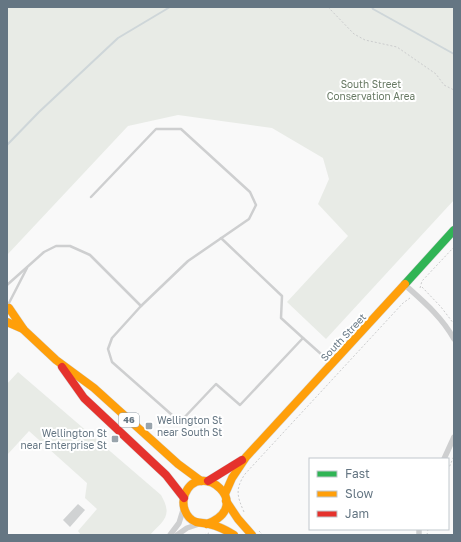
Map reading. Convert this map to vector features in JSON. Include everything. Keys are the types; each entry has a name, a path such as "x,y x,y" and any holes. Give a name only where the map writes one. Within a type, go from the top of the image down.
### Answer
{"main road":[{"name":"South Street","path":"226,498 232,478 246,457 454,230"},
{"name":"46","path":"8,305 24,330 56,360 94,388 178,464 205,481 215,483 221,488 238,519 255,533"},
{"name":"46","path":"7,322 24,330"},
{"name":"46","path":"56,360 84,398 166,474 184,498"},
{"name":"South Street","path":"205,481 225,471 246,457"},
{"path":"205,481 190,486 184,498 184,507 188,517 194,521 227,530 234,535"},
{"path":"204,524 218,519 222,515 226,508 226,498"}],"street":[{"path":"405,284 437,314 448,328 454,340"},
{"path":"444,458 454,436"},
{"path":"170,535 179,523 184,507"},
{"path":"177,535 187,528 204,524"}],"lane":[{"path":"91,197 156,129 181,129 250,192 256,205 250,219 188,261 112,338 108,349 112,362 180,422 216,384 240,405 303,338"},
{"path":"221,238 282,296 281,318 332,364"},
{"path":"7,285 44,252 56,246 70,246 90,255 142,306"},
{"path":"8,305 28,266"}],"path":[{"path":"328,7 354,34 365,40 397,47 436,74 444,85 454,90"},
{"path":"454,247 422,281 420,287 441,307 454,324"},
{"path":"244,514 238,498 237,489 245,474 403,303 411,298"},
{"path":"449,468 454,456"},
{"path":"255,533 263,535"}],"green space":[{"name":"South Street Conservation Area","path":"7,7 454,7 454,200 326,339 287,302 348,236 318,204 329,179 323,158 272,128 178,115 128,126 7,255"},
{"path":"18,372 161,495 165,502 165,517 150,535 81,535 78,531 97,509 85,498 87,483 29,431 7,455 7,384"}],"building":[{"path":"78,504 85,510 70,527 63,520"}],"waterway":[{"path":"7,145 39,112 118,38 170,7"},
{"path":"372,7 373,9 454,54"}],"traffic: fast":[{"path":"405,284 454,230"}],"traffic: slow":[{"path":"225,494 232,478 246,457 405,284"},
{"path":"9,308 24,330 56,360 94,388 178,464 201,481"},
{"path":"7,322 23,329"},
{"path":"207,524 221,516 226,506 226,497 220,488 211,483 202,481 192,484 185,494 183,502 187,514 196,522 216,526 234,535"},
{"path":"226,501 238,519 252,535"}],"traffic: jam":[{"path":"62,367 84,398 166,475 184,498"},
{"path":"208,481 242,460"}],"place":[{"name":"Wellington St near South St","path":"149,426"},
{"name":"Wellington St near Enterprise St","path":"115,439"}]}
